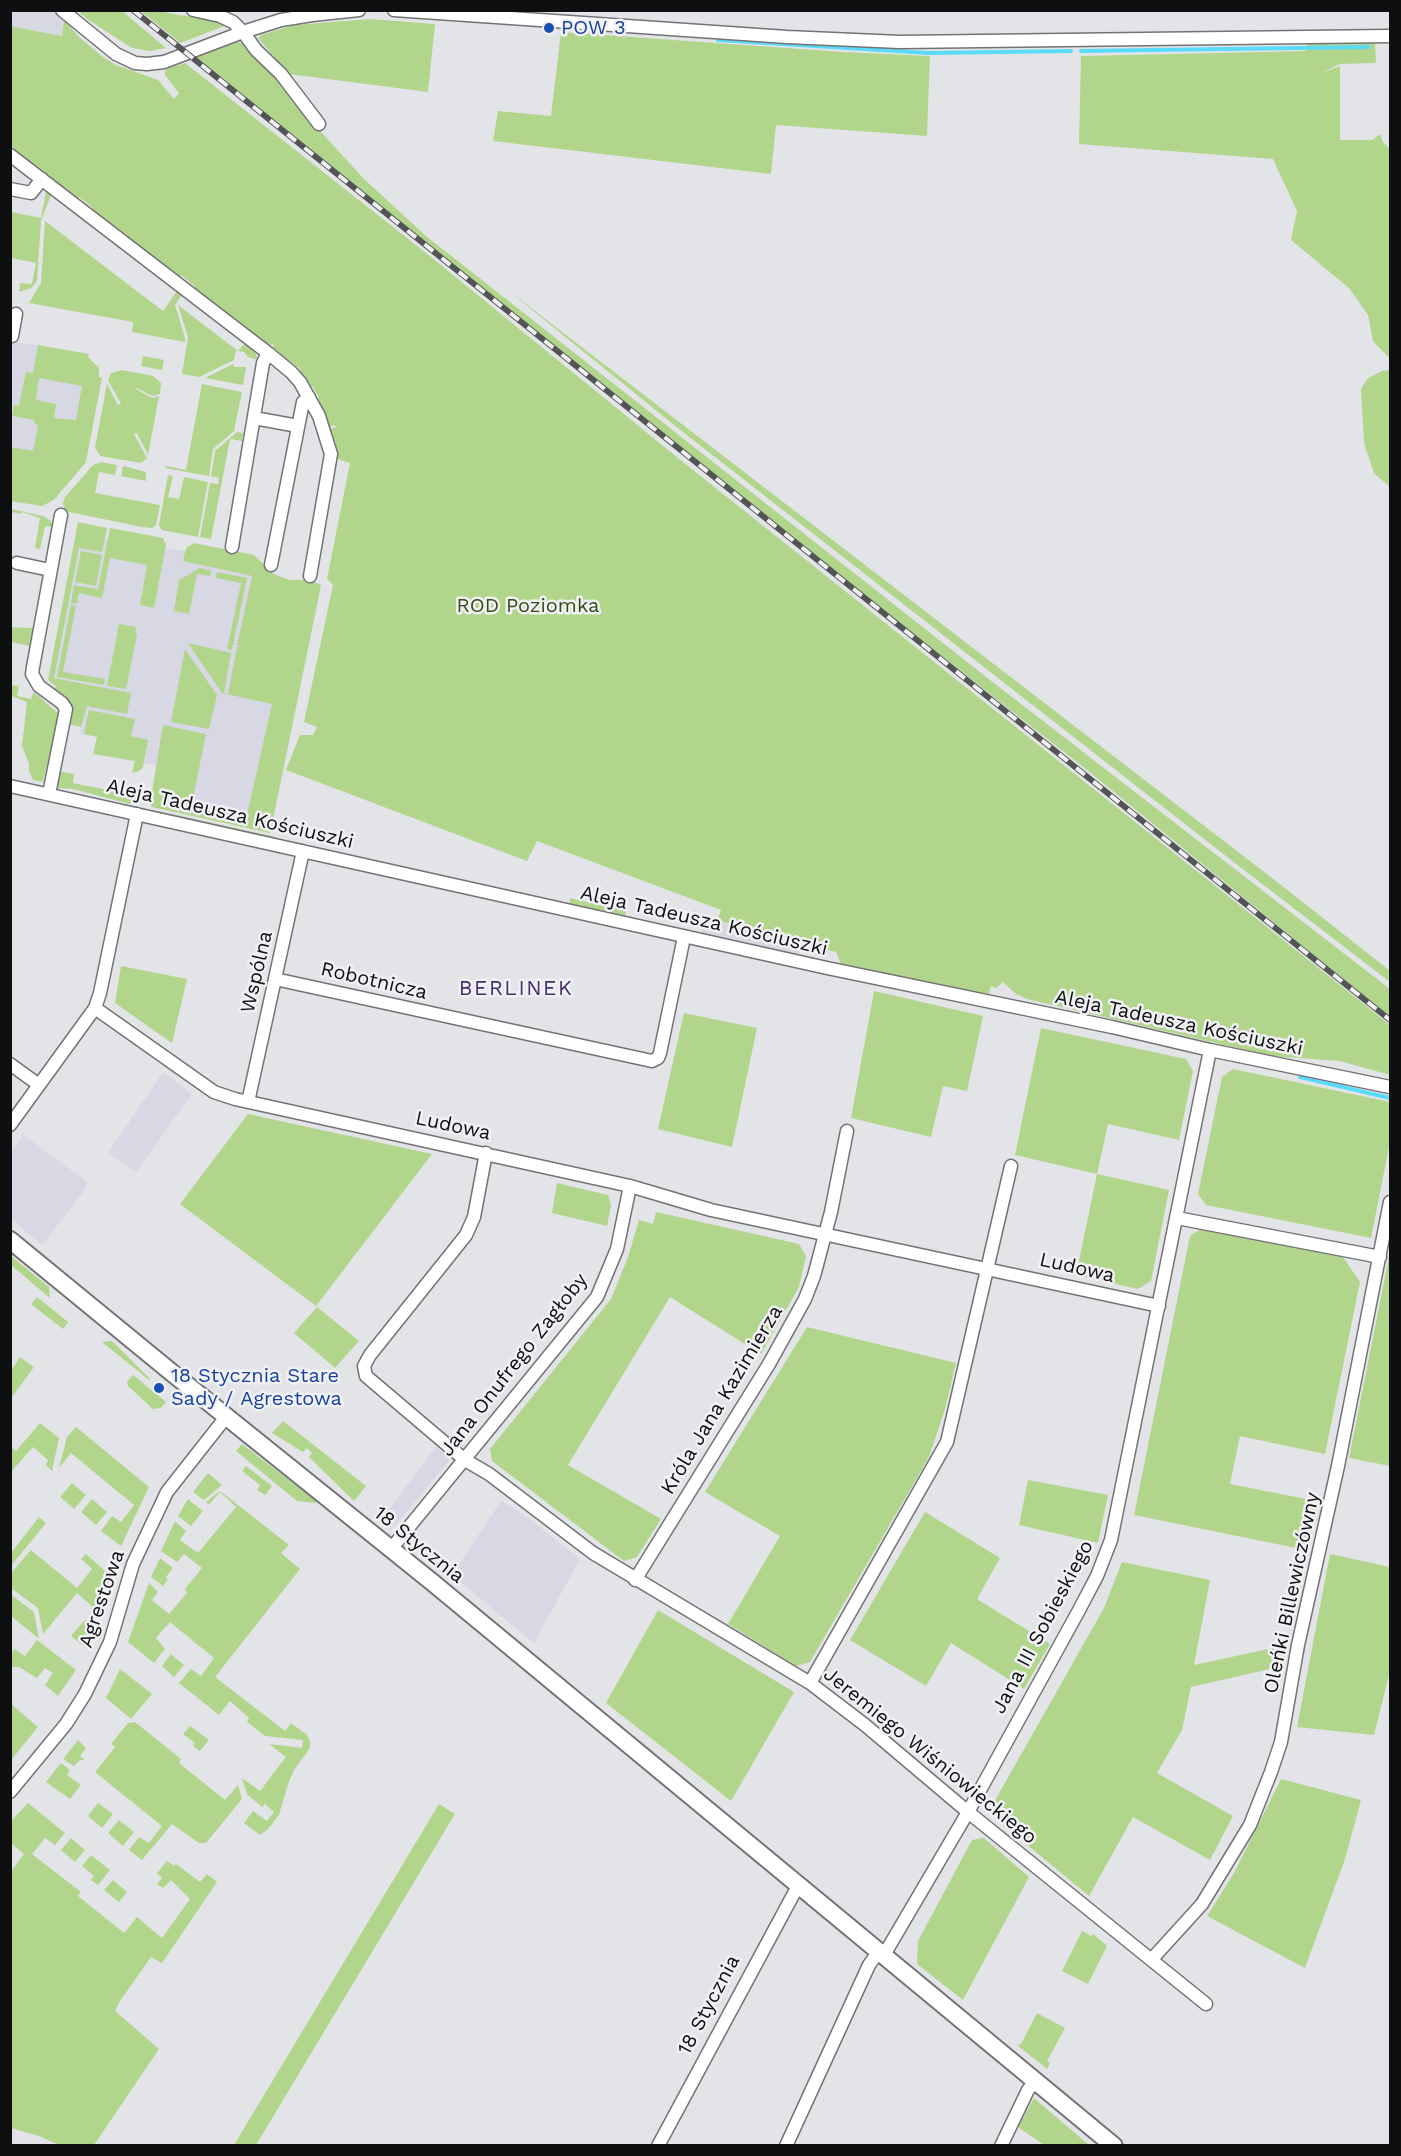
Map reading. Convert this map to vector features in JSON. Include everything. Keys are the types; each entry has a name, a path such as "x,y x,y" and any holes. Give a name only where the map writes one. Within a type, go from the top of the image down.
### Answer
{"main road":[{"name":"18 Stycznia","path":"10,1240 392,1549 1114,2145"}],"street":[{"path":"62,10 103,46 135,63 147,64 164,62 243,32 297,17 359,10"},
{"path":"193,10 226,19 243,32 256,50 281,74 319,124"},
{"path":"394,10 787,37 900,42 1390,36"},
{"path":"10,155 268,353 291,372 309,397 319,416 331,454 310,576"},
{"path":"10,189 31,193 42,179"},
{"path":"10,336 12,336 16,314"},
{"path":"232,547 263,363 268,353"},
{"path":"271,565 303,402 309,397"},
{"path":"254,418 298,426"},
{"path":"49,794 66,709 62,703 39,686 32,674 61,515"},
{"path":"17,563 51,570"},
{"name":"Aleja Tadeusza Kościuszki","path":"10,786 684,937 1390,1087"},
{"path":"10,1125 95,1008 136,814"},
{"name":"Wspólna","path":"248,1102 303,851"},
{"name":"Robotnicza","path":"275,979 652,1061 658,1058 660,1053 684,937"},
{"name":"Ludowa","path":"95,1008 214,1092 248,1102 630,1186 711,1210 1159,1306"},
{"name":"Jana III Sobieskiego","path":"882,1953 894,1941 968,1812 1092,1585 1111,1540 1210,1050"},
{"path":"10,1064 39,1085"},
{"path":"825,1233 847,1131"},
{"name":"Jeremiego Wiśniowieckiego","path":"486,1153 474,1217 466,1235 370,1355 364,1366 364,1372 370,1381 465,1460 489,1474 592,1553 810,1683 865,1725 1112,1930 1152,1959 1206,2004"},
{"path":"810,1683 947,1442 1011,1166"},
{"name":"Jana Onufrego Zagłoby","path":"392,1549 597,1297 617,1249 630,1186"},
{"name":"Oleńki Billewiczówny","path":"1152,1959 1202,1904 1250,1825 1271,1772 1283,1731 1298,1645 1338,1466 1390,1202"},
{"path":"1177,1218 1380,1257"},
{"name":"Króla Jana Kazimierza","path":"635,1580 797,1315 814,1276 825,1233"},
{"name":"Agrestowa","path":"10,1792 66,1724 85,1694 110,1642 133,1564 167,1492 226,1417"},
{"name":"18 Stycznia","path":"658,2145 799,1884"},
{"path":"786,2145 869,1965 882,1953"},
{"path":"1001,2145 1028,2090 1036,2080"}],"shaded area":[{"path":"10,11 52,11 64,20 63,36 11,26"},
{"path":"10,341 89,354 63,486 11,499"},
{"path":"79,534 203,554 242,573 321,587 272,827 153,802 160,766 93,754 97,737 80,734 81,727 70,725 78,686 51,681"},
{"path":"704,920 803,939 802,943 828,950 827,956 800,950 798,955 701,934"},
{"path":"163,1072 192,1094 136,1172 108,1153"},
{"path":"23,1135 88,1182 83,1192 42,1245 11,1219 11,1152"},
{"path":"436,1447 448,1456 449,1461 395,1526 390,1529 380,1521"},
{"path":"501,1501 518,1510 580,1559 534,1643 452,1575"}],"green space":[{"path":"78,11 122,11 166,48 150,51 132,48"},
{"path":"141,11 160,11 206,18 227,25 180,43"},
{"path":"370,19 435,24 428,92 289,74 258,38 261,35 294,25"},
{"name":"ROD Poziomka","path":"64,20 80,38 103,57 116,65 158,80 174,99 179,93 165,72 166,69 185,63 426,253 678,458 1390,1025 1390,1075 1340,1061 1272,1056 1027,999 1016,994 1003,982 996,988 991,986 988,996 841,964 836,952 802,943 803,939 717,921 721,910 537,841 527,861 286,770 300,735 313,735 317,727 304,722 333,585 327,579 350,463 337,459 328,430 336,427 334,425 327,428 317,399 319,398 313,387 310,388 299,368 272,348 274,345 270,346 195,289 195,286 181,275 179,277 125,235 126,233 123,234 92,211 93,208 79,197 77,199 11,148 10,26 62,36"},
{"path":"561,32 930,56 927,136 776,125 771,174 493,141 498,111 551,116"},
{"path":"237,42 241,43 273,73 300,109 363,178 426,236 990,680 1390,989 1390,1017 1087,770 861,593 196,57"},
{"path":"1375,42 1376,63 1340,64 1319,74 1340,66 1340,140 1372,140 1380,134 1383,142 1390,149 1390,359 1373,341 1368,315 1349,288 1291,240 1297,211 1273,159 1079,144 1081,56 1306,51 1307,43"},
{"path":"46,192 51,195 41,221 37,281 31,288 19,292 20,283 32,284 36,263 11,258 11,212 41,218"},
{"path":"45,221 163,311 177,291 182,295 175,305 185,342 132,332 133,322 29,303 41,283"},
{"path":"505,288 1285,888 1390,971 1390,982 674,425"},
{"path":"178,305 238,351 245,343 255,352 258,360 248,357 244,352 236,351 234,360 199,377 182,374 188,337"},
{"path":"38,345 89,354 88,357 99,368 99,377 102,378 86,462 54,500 42,506 10,501 11,447 33,451 38,425 34,423 34,420 12,416 14,405 19,405 26,372 33,373","holes":["39,378 82,386 76,420 54,418 56,404 36,400"]},
{"path":"143,356 164,360 162,370 141,366"},
{"path":"233,364 235,367 246,367 243,385 205,378"},
{"path":"122,370 153,376 161,383 160,394 152,396 136,389 152,398 159,396 148,455 137,433 134,434 147,458 141,463 100,456 95,447 107,384 118,405 121,404 108,380 111,373"},
{"path":"1390,370 1390,487 1374,473 1364,443 1361,389 1368,378"},
{"path":"202,384 242,392 234,431 213,449 209,476 165,468 166,466 186,470"},
{"path":"237,432 243,433 242,441 230,439 211,539 200,537 210,483 218,484 219,478 211,476 215,451"},
{"path":"101,462 117,465 115,475 99,472 95,493 160,505 156,525 152,528 142,527 65,510 63,503 65,497 93,465"},
{"path":"123,466 146,472 146,481 121,476"},
{"path":"168,475 173,476 168,497 179,499 184,477 208,482 198,537 162,530 159,525"},
{"path":"11,509 43,516 51,521 53,527 45,526 40,549 35,548 40,518 22,512 21,514 12,512 11,518"},
{"path":"78,522 107,528 102,552 79,548 54,678 131,693 127,714 87,706 81,727 69,724 71,703 54,689 56,686 48,680"},
{"path":"110,528 163,538 166,545 154,608 140,605 147,565 110,558 102,598 79,593 77,604 71,603 74,585 98,589"},
{"path":"194,543 254,555 274,574 290,580 310,580 321,585 270,833 152,807 150,804 163,725 206,734 192,803 247,815 272,704 222,693 188,643 231,653 224,693 228,694 237,647 241,647 237,645 252,576 183,561 186,548"},
{"path":"81,551 102,555 96,586 75,582"},
{"path":"200,568 211,571 210,576 197,574 189,614 174,611 179,580"},
{"path":"217,572 247,578 232,650 227,649 241,583 216,578"},
{"path":"71,605 76,606 63,672 105,679 104,685 57,677"},
{"path":"119,624 136,627 135,633 137,634 126,689 107,686"},
{"path":"10,627 33,628 30,646 11,642"},
{"path":"185,649 217,695 209,729 171,722"},
{"path":"10,685 19,686 17,696 31,699 35,693 59,714 43,782 33,780 22,746 27,702 11,696"},
{"path":"89,710 135,719 131,736 148,740 143,767 139,771 132,773 135,761 93,754 97,737 84,734"},
{"path":"58,771 74,774 73,783 128,794 130,785 136,790 136,798 130,804 73,789 58,788 55,786"},
{"path":"158,811 276,837 275,839 158,814"},
{"path":"570,898 626,911 625,917 570,905"},
{"path":"121,966 187,979 172,1043 115,1003"},
{"path":"874,991 983,1016 967,1091 943,1086 931,1137 851,1118"},
{"path":"684,1013 757,1028 732,1147 658,1129"},
{"path":"1041,1028 1186,1059 1193,1071 1179,1140 1108,1124 1097,1174 1015,1155"},
{"path":"1233,1069 1390,1102 1390,1142 1371,1238 1206,1205 1198,1194 1222,1077"},
{"path":"248,1114 432,1154 316,1306 180,1204"},
{"path":"1097,1174 1169,1190 1151,1281 1138,1289 1076,1275"},
{"path":"557,1183 608,1195 611,1205 607,1226 552,1213"},
{"path":"656,1212 799,1244 806,1256 799,1287 761,1354 670,1297 568,1465 661,1519 637,1557 624,1561 492,1461 490,1449 611,1299 628,1257 639,1220 653,1224"},
{"path":"1202,1228 1343,1257 1360,1282 1325,1454 1240,1436 1230,1484 1316,1501 1306,1550 1134,1515 1190,1236"},
{"path":"1390,1252 1390,1466 1349,1458"},
{"path":"11,1256 49,1287 50,1298 11,1265"},
{"path":"37,1297 68,1322 63,1329 31,1304"},
{"path":"317,1307 359,1341 335,1368 294,1333"},
{"path":"807,1327 956,1363 945,1409 929,1457 810,1662 796,1666 728,1624 780,1536 705,1492"},
{"path":"112,1341 150,1379 149,1380 102,1342"},
{"path":"20,1357 34,1367 12,1397 11,1371"},
{"path":"133,1375 166,1402 161,1408 153,1409 128,1386 127,1382"},
{"path":"283,1421 366,1486 354,1501 309,1457 312,1453 307,1448 303,1452 272,1433"},
{"path":"40,1423 59,1438 52,1471 46,1465 48,1460 33,1447 11,1472 11,1447 16,1451"},
{"path":"76,1427 149,1487 121,1546 101,1531 112,1516 121,1522 134,1505 71,1453 59,1468 67,1437"},
{"path":"242,1444 316,1503 297,1501 236,1451"},
{"path":"246,1466 272,1486 265,1495 257,1490 260,1485 242,1471"},
{"path":"208,1473 222,1485 204,1500 193,1492"},
{"path":"1028,1480 1108,1495 1098,1543 1019,1525"},
{"path":"72,1483 86,1495 74,1509 60,1497"},
{"path":"220,1491 289,1545 281,1553 300,1569 215,1677 285,1731 291,1723 307,1735 310,1741 310,1748 294,1770 288,1784 279,1815 260,1835 244,1823 253,1811 267,1821 274,1812 265,1804 262,1807 247,1794 242,1778 260,1791 286,1757 269,1744 302,1748 303,1740 265,1736 247,1722 249,1718 230,1701 219,1715 179,1683 191,1669 201,1676 214,1658 170,1622 156,1638 165,1649 154,1663 128,1642 149,1583 158,1592 152,1600 169,1614 187,1593 185,1589 202,1568 184,1554 177,1562 161,1551 175,1521 186,1531 180,1540 198,1553 236,1507 220,1492 209,1505 206,1502"},
{"path":"92,1499 107,1512 96,1525 81,1512"},
{"path":"188,1499 203,1511 191,1526 178,1516"},
{"path":"925,1512 1000,1558 977,1599 1050,1644 1024,1689 951,1643 926,1686 850,1640"},
{"path":"39,1517 46,1523 11,1566 11,1553"},
{"path":"31,1550 77,1588 92,1569 81,1559 86,1554 106,1572 105,1577 110,1580 95,1618 91,1614 94,1608 77,1593 43,1634 38,1608 11,1588 11,1573"},
{"path":"1330,1554 1390,1567 1390,1671 1374,1735 1297,1727"},
{"path":"160,1558 173,1568 163,1586 151,1577"},
{"path":"1122,1562 1210,1580 1194,1665 1287,1645 1283,1666 1191,1687 1182,1730 1157,1773 1233,1816 1210,1860 1133,1817 1089,1896 996,1819 993,1804 1104,1608"},
{"path":"10,1594 34,1612 39,1639 11,1616"},
{"path":"658,1610 794,1692 731,1801 606,1703"},
{"path":"85,1620 93,1628 86,1648 71,1636"},
{"path":"37,1640 76,1670 58,1696 45,1685 53,1673 45,1668 37,1678 19,1667 11,1667 11,1654 14,1649 25,1656"},
{"path":"171,1654 184,1665 174,1677 162,1666"},
{"path":"120,1669 152,1694 131,1719 106,1698"},
{"path":"11,1704 38,1727 11,1760"},
{"path":"135,1722 181,1759 179,1763 225,1800 238,1785 242,1799 206,1843 199,1843 172,1824 142,1860 129,1850 139,1837 149,1843 162,1826 95,1772 115,1747 111,1744 128,1723"},
{"path":"190,1726 209,1740 200,1751 193,1746 195,1743 183,1734"},
{"path":"78,1740 86,1748 80,1756 85,1760 80,1760 74,1766 63,1759"},
{"path":"61,1763 70,1770 67,1775 81,1785 70,1799 46,1782"},
{"path":"1281,1779 1361,1800 1345,1859 1305,1968 1207,1916 1234,1873"},
{"path":"28,1803 65,1833 55,1845 45,1838 32,1854 81,1892 78,1896 124,1933 137,1917 162,1938 190,1899 171,1880 163,1888 157,1884 162,1878 157,1873 167,1861 174,1866 176,1864 200,1882 207,1874 217,1882 162,1963 151,1957 115,2011 159,2049 94,2145 59,2145 39,2136 11,2128 11,1871 24,1854 11,1843 11,1821"},
{"path":"98,1803 113,1814 102,1828 88,1816"},
{"path":"439,1804 455,1814 256,2145 234,2145"},
{"path":"119,1820 134,1832 123,1846 108,1833"},
{"path":"71,1838 85,1850 75,1862 61,1850"},
{"path":"984,1838 1029,1877 963,2000 917,1964 918,1941 972,1840"},
{"path":"91,1855 110,1870 98,1885 91,1880 94,1876 82,1866"},
{"path":"113,1880 127,1892 119,1902 104,1890"},
{"path":"1082,1931 1091,1936 1093,1934 1107,1946 1088,1984 1062,1971"},
{"path":"1037,2013 1065,2028 1047,2061 1050,2063 1047,2069 1017,2045 1021,2044"},
{"path":"1034,2098 1089,2145 1044,2145 1018,2127"}],"waterway":[{"path":"718,40 929,53 1071,51"},
{"path":"1081,51 1368,47"},
{"path":"1300,1077 1390,1098"}],"railway":[{"path":"133,10 1390,1020"}],"place":[{"name":"POW 3","path":"549,28"},
{"name":"18 Stycznia Stare Sady / Agrestowa","path":"159,1388"}],"district":[{"name":"BERLINEK","path":"516,989"}]}
